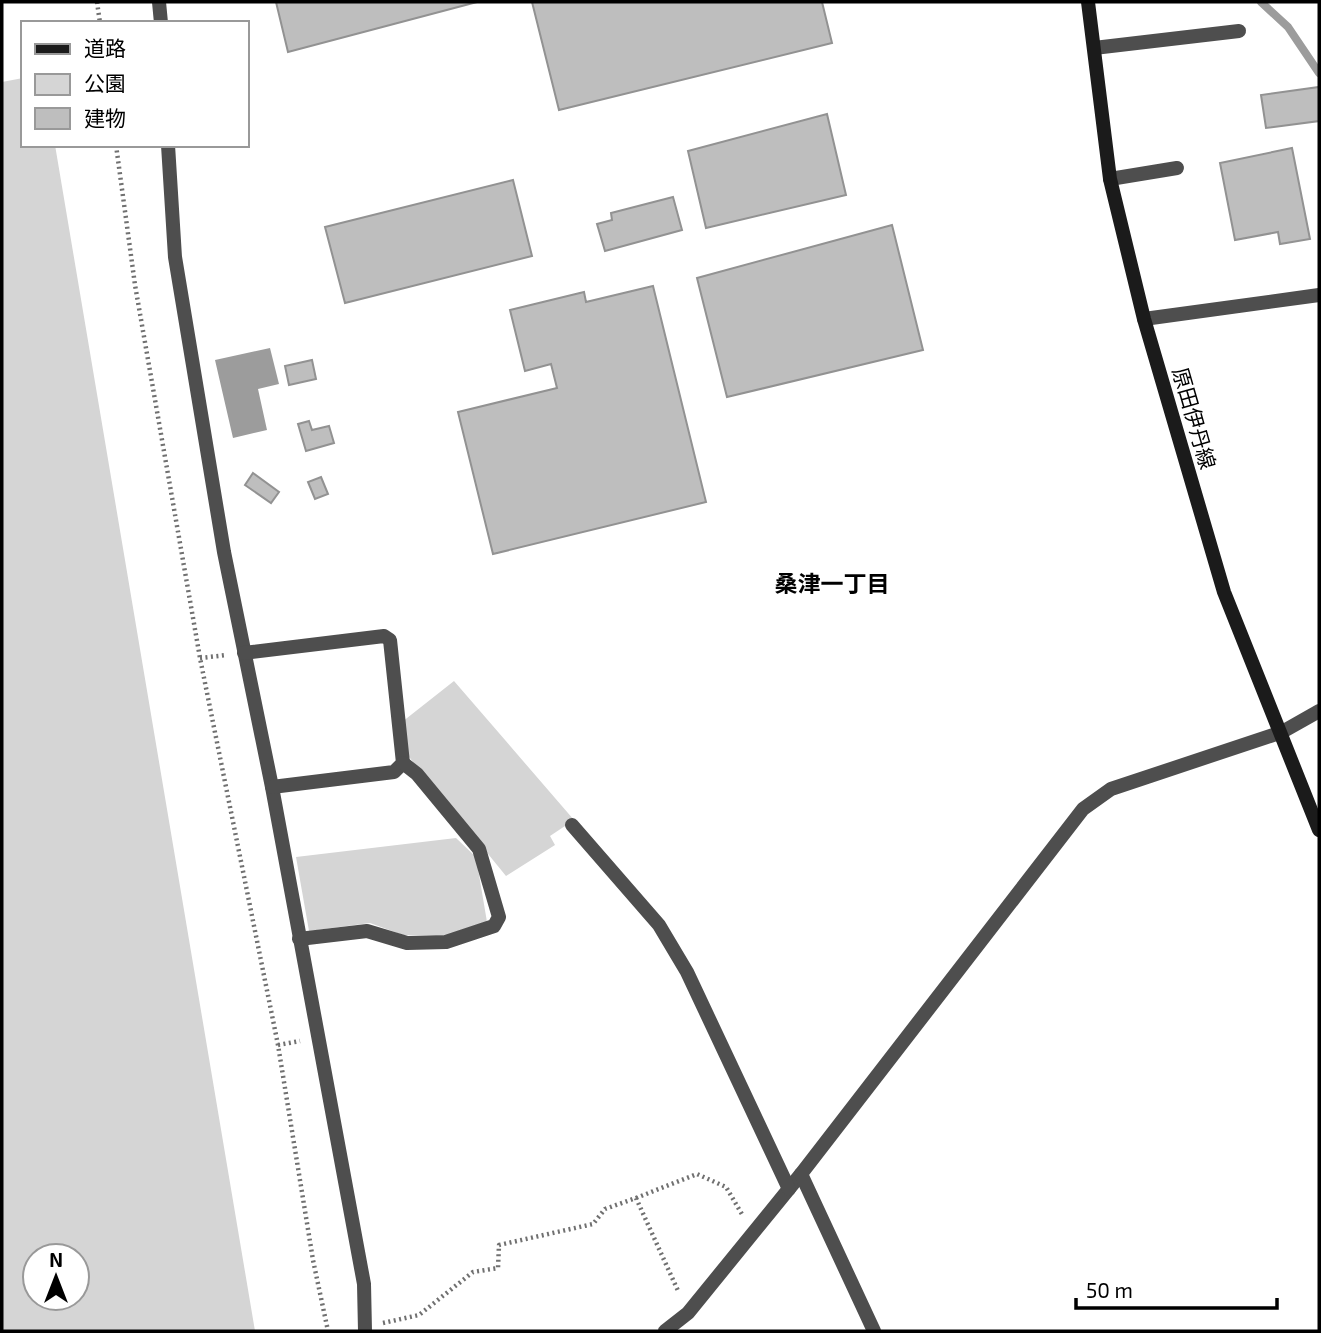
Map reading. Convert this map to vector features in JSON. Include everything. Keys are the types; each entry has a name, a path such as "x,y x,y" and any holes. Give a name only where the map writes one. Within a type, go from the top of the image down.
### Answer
{"street":[{"path":"159,2 161,21"},
{"name":"原田伊丹線","path":"1088,2 1111,179 1144,318 1224,592 1319,830"},
{"path":"1094,48 1239,31"},
{"path":"168,147 175,257 244,653 272,787 364,1284 367,1330"},
{"path":"1111,179 1177,168"},
{"path":"1144,318 1319,295"},
{"path":"244,653 384,636 390,640 403,764 417,774 479,849 499,917 494,926 446,942 407,943 367,931 299,939"},
{"path":"665,1331 688,1313 789,1189 1083,809 1111,789 1282,732 1319,712"},
{"path":"272,787 394,772 403,764"},
{"path":"572,825 659,925 687,972 789,1189"},
{"path":"801,1174 874,1331"}],"path":[{"path":"97,2 100,21"},
{"path":"116,147 135,285 200,658 278,1045 313,1261 328,1331"},
{"path":"367,1330 419,1315 473,1272 498,1268 499,1245 593,1224 605,1209 697,1174 726,1186 753,1233"},
{"path":"636,1198 688,1313"}],"green space":[{"path":"21,78 21,147 55,147 255,1331 2,1331 2,82"},
{"path":"454,681 574,820 550,836 555,845 506,876 405,752 402,722"},
{"path":"456,838 476,857 487,922 450,935 403,935 370,923 309,931 296,857"}],"shaded area":[{"path":"270,348 279,384 258,389 267,430 233,438 215,360"}],"building":[{"path":"276,2 477,2 288,52"},
{"path":"532,2 822,2 832,43 559,110"},
{"path":"1319,87 1319,121 1266,128 1261,95"},
{"path":"827,114 846,195 706,228 688,151"},
{"path":"1292,148 1310,239 1280,244 1278,232 1235,240 1220,163"},
{"path":"513,180 532,256 345,303 325,227"},
{"path":"673,197 682,230 605,251 597,224 612,220 611,213"},
{"path":"892,225 923,350 727,397 697,278"},
{"path":"653,286 706,502 493,554 458,412 557,388 551,364 525,371 510,310 584,292 586,302"},
{"path":"312,360 316,379 289,385 285,366"},
{"path":"309,421 312,430 329,426 334,443 306,451 298,424"},
{"path":"253,473 279,492 271,503 245,485"},
{"path":"321,477 328,494 315,499 308,482"}],"waterway":[{"path":"1261,2 1288,27 1319,73"}],"district":[{"name":"桑津一丁目","path":"832,583"}]}
